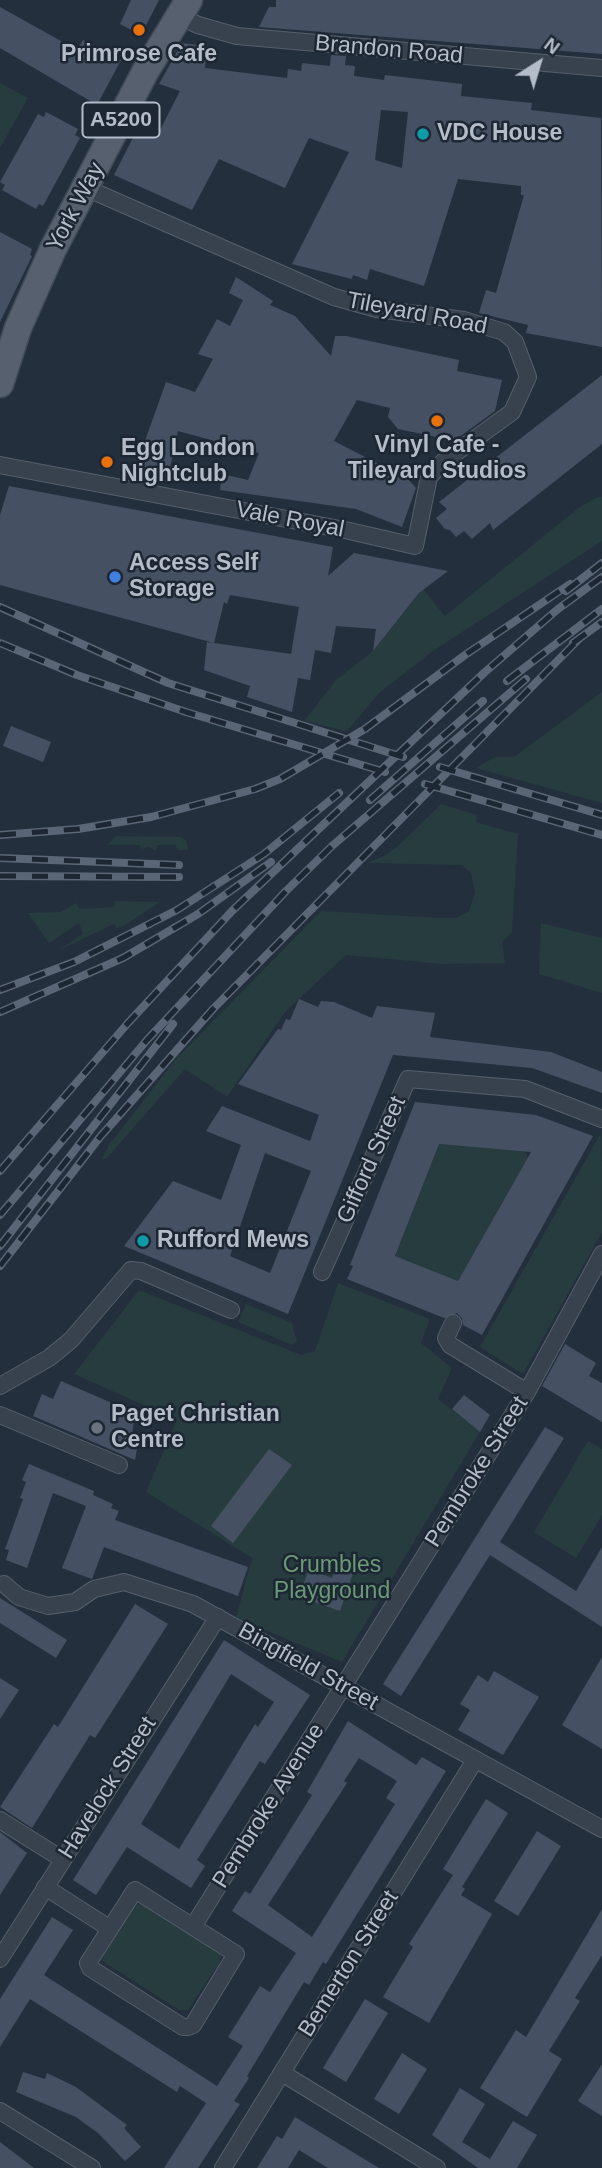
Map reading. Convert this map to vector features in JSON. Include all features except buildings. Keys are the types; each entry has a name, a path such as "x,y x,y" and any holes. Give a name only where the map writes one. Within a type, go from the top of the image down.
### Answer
{"main road":[{"name":"York Way","path":"0,384 37,282 145,72 184,8"}],"street":[{"name":"Brandon Road","path":"184,8 198,25 237,36 602,68"},
{"name":"Tileyard Road","path":"86,188 334,298 377,309 464,320 504,332 515,342 528,377 519,403 512,412 443,462 429,477 415,546"},
{"name":"Vale Royal","path":"0,465 345,530 415,546"},
{"name":"Gifford Street","path":"322,1272 408,1079 525,1089 602,1119"},
{"name":"Pembroke Street","path":"344,1686 527,1392 602,1254"},
{"path":"0,1386 49,1358 71,1340 131,1270 141,1271 231,1310"},
{"path":"453,1323 446,1338 450,1345 527,1392"},
{"path":"0,1415 119,1465"},
{"name":"Bingfield Street","path":"4,1584 19,1597 36,1604 55,1606 75,1602 94,1588 124,1582 193,1604 602,1829"},
{"name":"Havelock Street","path":"0,1959 218,1617"},
{"name":"Pembroke Avenue","path":"194,1925 344,1686"},
{"name":"Bemerton Street","path":"223,2168 475,1760"},
{"path":"0,1820 62,1859"},
{"path":"44,1887 108,1928"},
{"path":"135,1890 236,1954 193,2025 183,2027 90,1968 90,1958 108,1928 135,1890"},
{"path":"282,2073 437,2168"},
{"path":"0,2111 92,2168"}],"green space":[{"path":"0,83 28,98 0,148"},
{"path":"602,497 602,541 433,651 379,693 347,731 304,721 336,680 373,651 423,589 445,616 581,506"},
{"path":"602,692 602,803 476,768 495,757 514,757"},
{"path":"441,804 477,815 476,822 518,834 512,932 502,942 505,963 443,964 346,955 285,1012 227,1097 185,1069 106,1159 102,1159 109,1145 175,1060 321,911 456,918 469,911 475,892 471,873 462,865 368,863 386,855 400,844"},
{"path":"116,836 180,837 186,840 188,850 177,850 176,845 157,845 156,851 148,847 142,849 139,845 107,845"},
{"path":"115,901 160,902 122,927 116,928 114,924 57,951 83,934 79,923 49,943 28,913 61,912 76,903 80,909 114,907"},
{"path":"541,923 602,938 602,993 539,974"},
{"path":"601,1133 602,1232 523,1374 480,1347"},
{"path":"439,1144 525,1151 528,1157 458,1281 395,1256"},
{"name":"Crumbles Playground","path":"338,1283 430,1319 421,1343 452,1368 438,1399 480,1432 342,1662 236,1618 252,1558 146,1492 177,1420 74,1374 139,1290 301,1355 315,1351"},
{"path":"246,1304 292,1323 297,1342 292,1345 238,1322"},
{"path":"588,1441 602,1449 602,1515 576,1558 534,1532"},
{"path":"134,1903 143,1904 221,1954 220,1962 188,2010 179,2010 101,1960"}],"railway":[{"path":"566,591 602,563"},
{"path":"0,1171 128,1023 233,910 485,672 558,609 602,577"},
{"path":"0,835 78,829 151,817 255,789 280,779 365,729 465,655 570,584"},
{"path":"0,607 168,683 403,757"},
{"path":"507,681 602,609"},
{"path":"573,643 602,622"},
{"path":"0,1266 100,1137 213,1009 580,638"},
{"path":"0,643 77,675 186,712 385,772"},
{"path":"0,1215 147,1040 286,891 332,846 526,679"},
{"path":"370,800 483,701"},
{"path":"440,767 602,815"},
{"path":"425,784 602,835"},
{"path":"0,990 74,962 177,910 264,854 339,793"},
{"path":"0,858 179,865"},
{"path":"0,1012 123,958 198,914 271,862"},
{"path":"0,876 179,877"},
{"path":"0,1246 173,1024"}],"place":[{"name":"Primrose Cafe","path":"139,30"},
{"name":"VDC House","path":"423,134"},
{"name":"Vinyl Cafe - Tileyard Studios","path":"437,421"},
{"name":"Egg London Nightclub","path":"107,462"},
{"name":"Access Self Storage","path":"115,577"},
{"name":"Rufford Mews","path":"143,1241"},
{"name":"Paget Christian Centre","path":"97,1428"}]}
